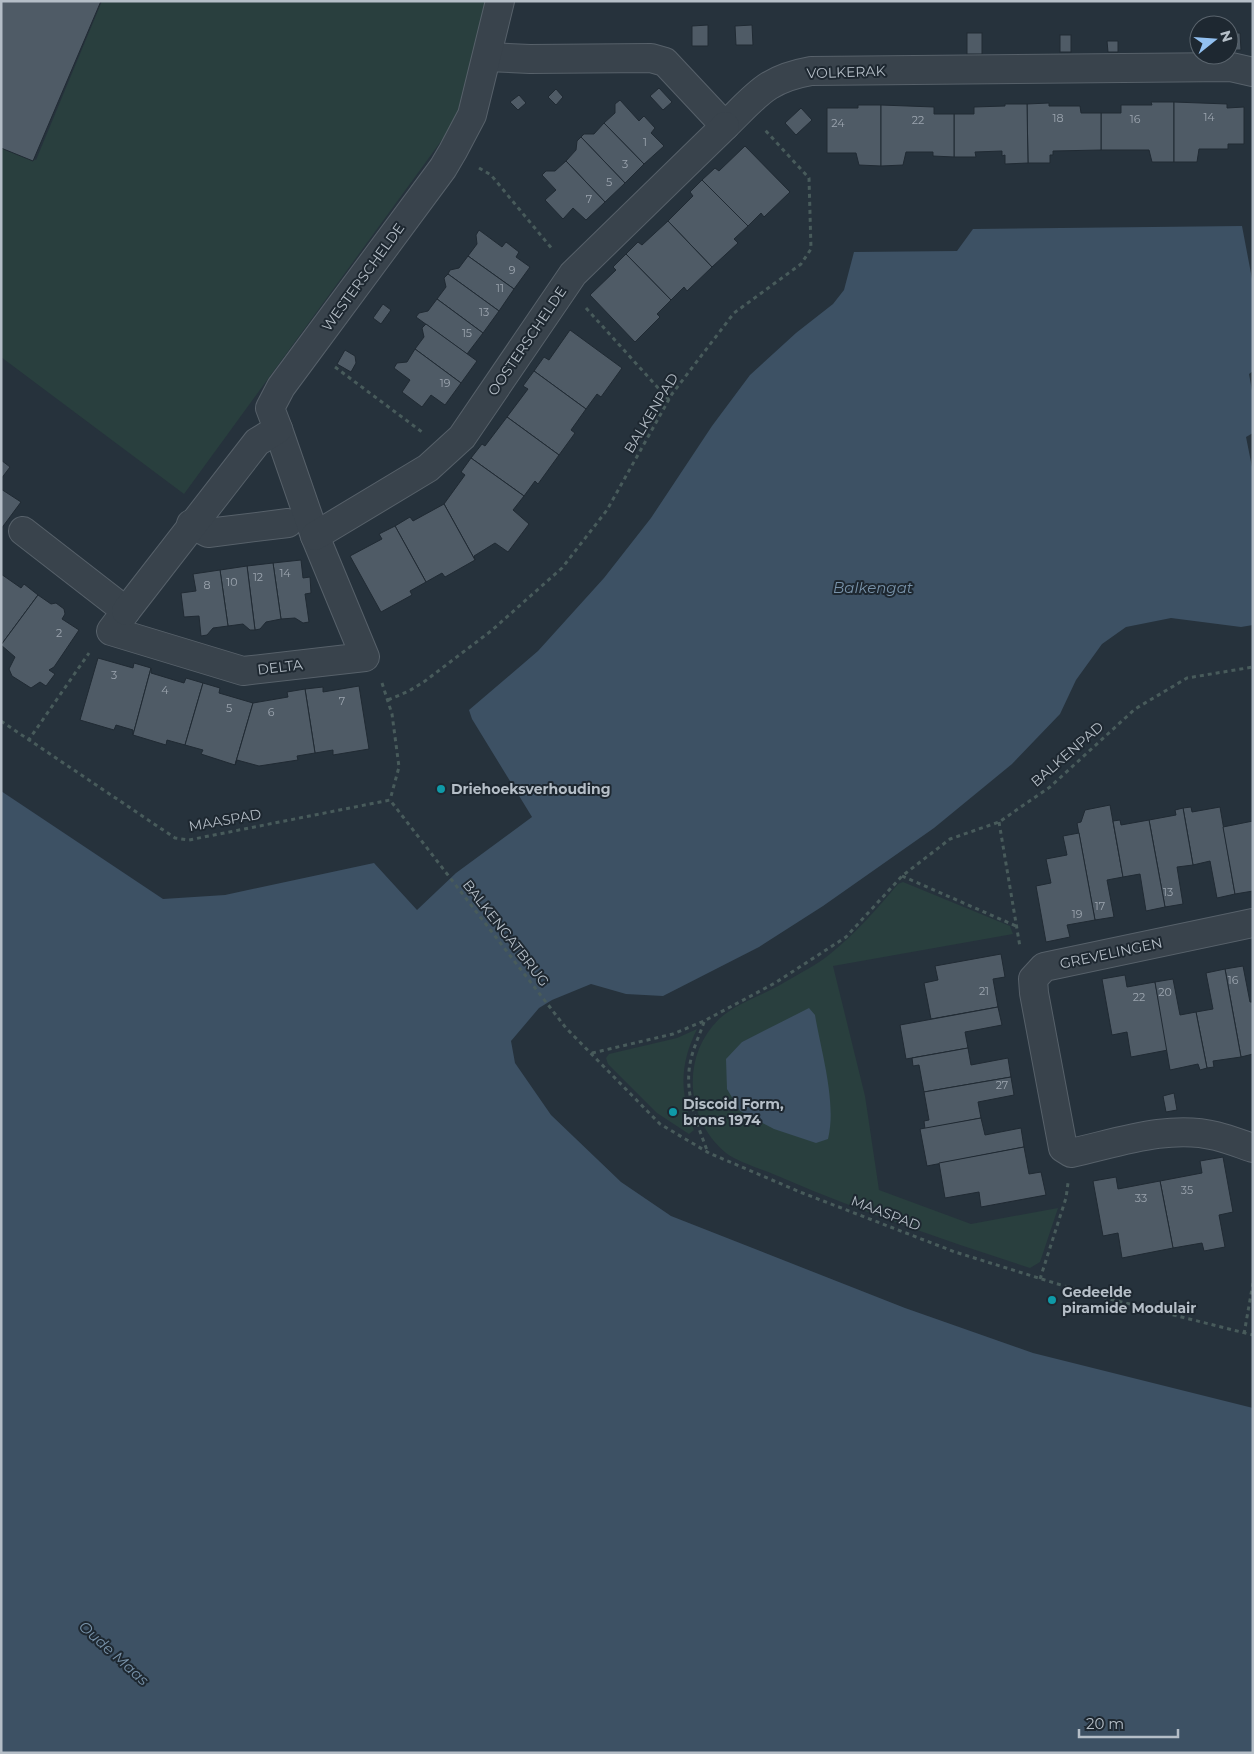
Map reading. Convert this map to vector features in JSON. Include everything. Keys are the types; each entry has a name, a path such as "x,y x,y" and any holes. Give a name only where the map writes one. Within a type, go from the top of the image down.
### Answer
{"street":[{"name":"WESTERSCHELDE","path":"278,429 270,408 281,387 453,152 472,115 500,1"},
{"path":"487,57 539,59 651,58 665,62 735,117"},
{"name":"VOLKERAK","path":"735,117 769,84 790,75 811,71 1231,67 1253,72"},
{"name":"OOSTERSCHELDE","path":"315,536 428,468 462,437 568,279 735,117"},
{"path":"118,621 191,524 257,442 278,429 315,536 365,657"},
{"path":"191,524 208,533 288,523"},
{"name":"DELTA","path":"22,532 118,621 243,671 365,657"},
{"name":"GREVELINGEN","path":"1033,980 1044,967 1253,923"},
{"path":"1033,980 1063,1148 1071,1153 1153,1135 1181,1132 1215,1136 1253,1148"}],"path":[{"name":"BALKENPAD","path":"388,700 410,691 425,682 491,630 562,568 607,510 669,400 739,308 801,264 811,249 810,178 735,117"},
{"path":"453,152 490,175 568,279 669,400"},
{"path":"310,349 448,450"},
{"path":"28,741 97,640 118,621"},
{"path":"365,657 384,685 388,700 399,767 390,800"},
{"name":"BALKENPAD","path":"591,1053 673,1034 704,1021 775,983 846,937 902,876 950,839 999,822 1050,787 1135,709 1187,678 1253,667"},
{"name":"MAASPAD","path":"1,721 28,741 176,838 189,840 390,800"},
{"name":"BALKENGATBRUG","path":"390,800 566,1028"},
{"path":"999,822 1022,960 1033,980"},
{"path":"902,876 1016,926"},
{"path":"704,1021 690,1060 689,1092 694,1117 708,1153"},
{"name":"MAASPAD","path":"566,1028 660,1124 708,1153 800,1192 955,1252 1090,1294 1253,1335"},
{"path":"1040,1279 1066,1198 1071,1153"},
{"path":"1244,1334 1253,1283"}],"green space":[{"path":"102,1 486,1 455,122 184,494 1,357 1,146 36,160"},
{"path":"903,882 1010,926 1013,934 833,966 865,1096 879,1190 971,1224 1058,1208 1040,1262 1030,1268 875,1215 738,1160 726,1153 712,1139 702,1123 693,1087 694,1069 698,1051 707,1034 719,1019 734,1008 777,987 825,958 840,946 874,912 898,884","holes":["809,1009 727,1088 742,1042"]},
{"path":"697,1029 684,1067 684,1091 694,1130 689,1134 657,1113 608,1064 606,1058 609,1054 677,1038"}],"water":[{"path":"1242,226 1253,284 1253,371 1249,374 1253,396 1253,433 1246,437 1253,472 1253,625 1241,627 1171,618 1126,627 1102,644 1076,680 1060,714 1012,764 934,828 823,906 759,947 663,996 626,994 591,984 552,1000 539,1008 511,1041 515,1063 551,1115 621,1182 671,1216 905,1308 1033,1353 1253,1408 1253,1753 1,1753 1,791 163,899 225,895 374,863 417,910 456,873 532,817 472,719 469,710 538,651 604,578 651,518 712,426 750,375 796,333 833,304 844,290 854,252 957,251 973,229"},
{"path":"809,1008 815,1015 827,1077 831,1110 828,1139 816,1143 774,1129 740,1111 727,1089 726,1059 742,1042"}],"building":[{"path":"1,1 101,1 33,161 1,148"},
{"path":"708,25 708,46 692,46 692,26"},
{"path":"752,25 753,45 736,45 735,26"},
{"path":"967,33 982,33 982,54 967,54"},
{"path":"1239,33 1240,33 1241,50 1239,50"},
{"path":"1060,35 1071,35 1071,52 1060,52"},
{"path":"1107,41 1118,41 1118,52 1108,52"},
{"path":"659,88 672,102 663,110 650,96"},
{"path":"556,89 563,97 556,105 548,97"},
{"path":"519,95 526,103 518,110 510,102"},
{"path":"620,100 639,121 644,116 655,128 651,133 664,146 644,164 604,123 615,113 615,104"},
{"path":"1151,102 1174,102 1174,162 1152,162 1149,150 1101,150 1101,113 1121,113 1121,105 1152,105"},
{"path":"1174,102 1227,104 1227,108 1244,107 1244,144 1228,144 1228,149 1199,149 1197,162 1174,162"},
{"path":"1049,103 1049,106 1080,106 1081,113 1101,113 1101,150 1053,151 1053,155 1050,155 1050,163 1028,163 1027,104"},
{"path":"1005,104 1027,104 1028,163 1005,164 1005,155 1002,156 1002,151 975,152 976,157 954,157 954,114 974,114 974,107 1005,106"},
{"path":"858,105 881,105 881,166 859,165 856,153 827,153 827,108 858,108"},
{"path":"881,105 934,107 934,114 954,114 954,157 933,156 933,152 906,152 903,165 881,166"},
{"path":"801,108 812,120 796,135 785,123"},
{"path":"604,123 644,164 625,183 581,137 584,134 594,134"},
{"path":"581,137 625,183 605,202 566,161 576,150 577,141"},
{"path":"745,146 790,192 764,217 761,213 748,226 702,180 715,168 719,171"},
{"path":"566,161 605,202 586,220 573,208 563,219 545,200 556,190 542,175 546,171 555,171"},
{"path":"702,180 748,226 734,239 738,243 712,267 668,221 693,196 690,192"},
{"path":"668,221 712,267 687,291 684,287 671,300 626,254 638,242 642,245"},
{"path":"479,230 502,247 506,242 519,252 516,257 530,267 514,289 468,256 477,244 476,235"},
{"path":"626,254 671,300 657,314 660,317 635,342 590,295 616,270 613,267"},
{"path":"468,256 514,289 499,311 448,274 450,270 459,268"},
{"path":"448,274 499,311 483,333 437,299 446,287 444,278"},
{"path":"437,299 483,333 467,354 416,317 419,313 428,311"},
{"path":"383,304 391,310 381,324 373,318"},
{"path":"426,324 477,361 461,383 415,349 424,337 422,328"},
{"path":"570,330 622,368 601,397 597,394 586,409 534,371 544,357 549,360"},
{"path":"415,349 461,383 445,405 431,395 422,407 402,392 410,380 394,368 397,363 407,362"},
{"path":"345,350 355,356 356,363 351,372 337,364"},
{"path":"534,371 586,409 571,430 575,433 559,455 507,417 528,389 523,386"},
{"path":"507,417 559,455 538,484 535,481 524,496 471,458 482,444 485,446"},
{"path":"471,458 524,496 513,510 529,524 508,552 495,543 474,556 475,560 444,504 465,475 461,472"},
{"path":"1,460 10,467 1,479"},
{"path":"1,489 21,502 1,529"},
{"path":"444,504 475,560 445,577 442,573 426,582 395,526 410,517 413,521"},
{"path":"395,526 426,582 410,591 412,595 381,612 350,556 382,539 379,534"},
{"path":"301,560 303,578 310,577 311,593 305,594 309,622 303,623 295,618 281,619 273,563"},
{"path":"273,563 281,619 266,622 260,629 255,630 247,566"},
{"path":"247,566 255,630 250,630 243,624 228,626 220,570"},
{"path":"220,570 228,626 213,628 207,635 201,636 199,616 184,617 181,593 196,591 193,574"},
{"path":"1,574 21,588 24,584 38,595 1,645"},
{"path":"38,595 51,604 56,603 64,609 65,614 62,619 79,630 54,667 49,670 55,674 46,686 40,682 31,688 12,676 9,669 15,657 1,645"},
{"path":"98,658 133,668 134,663 151,668 133,735 133,730 116,725 114,730 80,720"},
{"path":"151,668 151,673 184,683 186,678 203,683 185,745 167,740 166,745 133,735"},
{"path":"203,683 220,688 219,693 253,703 235,765 201,754 203,750 185,745"},
{"path":"359,686 369,749 333,755 333,750 315,753 305,689 323,687 323,692"},
{"path":"305,689 315,753 297,756 298,760 259,766 237,760 235,765 253,703 288,697 287,692"},
{"path":"1110,805 1123,877 1107,880 1114,917 1095,920 1077,823 1081,822 1085,810"},
{"path":"1191,807 1192,812 1220,807 1235,894 1217,898 1210,861 1193,865 1183,808"},
{"path":"1183,808 1193,865 1177,867 1183,904 1165,907 1149,820 1176,815 1175,810"},
{"path":"1120,820 1121,825 1149,820 1165,907 1146,911 1140,874 1123,877 1113,821"},
{"path":"1253,821 1253,891 1235,894 1223,827"},
{"path":"1079,833 1095,920 1067,925 1070,937 1046,942 1036,886 1051,883 1046,859 1067,855 1063,836"},
{"path":"1001,954 1005,977 993,979 998,1007 931,1019 924,983 938,980 935,966"},
{"path":"1243,966 1250,1002 1253,1002 1253,1054 1241,1057 1225,969"},
{"path":"1225,969 1241,1057 1213,1061 1214,1067 1207,1068 1196,1012 1213,1009 1206,973"},
{"path":"1125,975 1127,987 1155,982 1168,1050 1131,1057 1127,1032 1112,1035 1102,979"},
{"path":"1173,979 1180,1015 1196,1012 1207,1068 1200,1070 1198,1064 1170,1070 1155,982"},
{"path":"998,1007 1002,1025 965,1032 968,1048 906,1059 900,1025"},
{"path":"968,1048 971,1065 1008,1058 1011,1077 924,1092 919,1065 913,1066 912,1058"},
{"path":"1011,1077 1014,1095 978,1102 981,1118 925,1129 924,1121 929,1120 924,1092"},
{"path":"1174,1093 1177,1110 1166,1112 1163,1096"},
{"path":"981,1118 985,1135 1021,1128 1024,1147 927,1166 920,1129"},
{"path":"1024,1147 1029,1174 1041,1172 1046,1195 981,1207 979,1192 945,1198 939,1163"},
{"path":"1223,1157 1233,1212 1219,1215 1225,1247 1204,1251 1202,1243 1173,1248 1160,1181 1202,1173 1200,1161"},
{"path":"1116,1177 1118,1189 1160,1181 1173,1248 1122,1258 1118,1233 1103,1236 1093,1181"}],"place":[{"name":"Driehoeksverhouding","path":"441,789"},
{"name":"Discoid Form, brons 1974","path":"673,1112"},
{"name":"Gedeelde piramide Modulair","path":"1052,1300"}],"water label":[{"name":"Balkengat","path":"873,587"},
{"name":"Oude Maas","path":"114,1653"}]}
